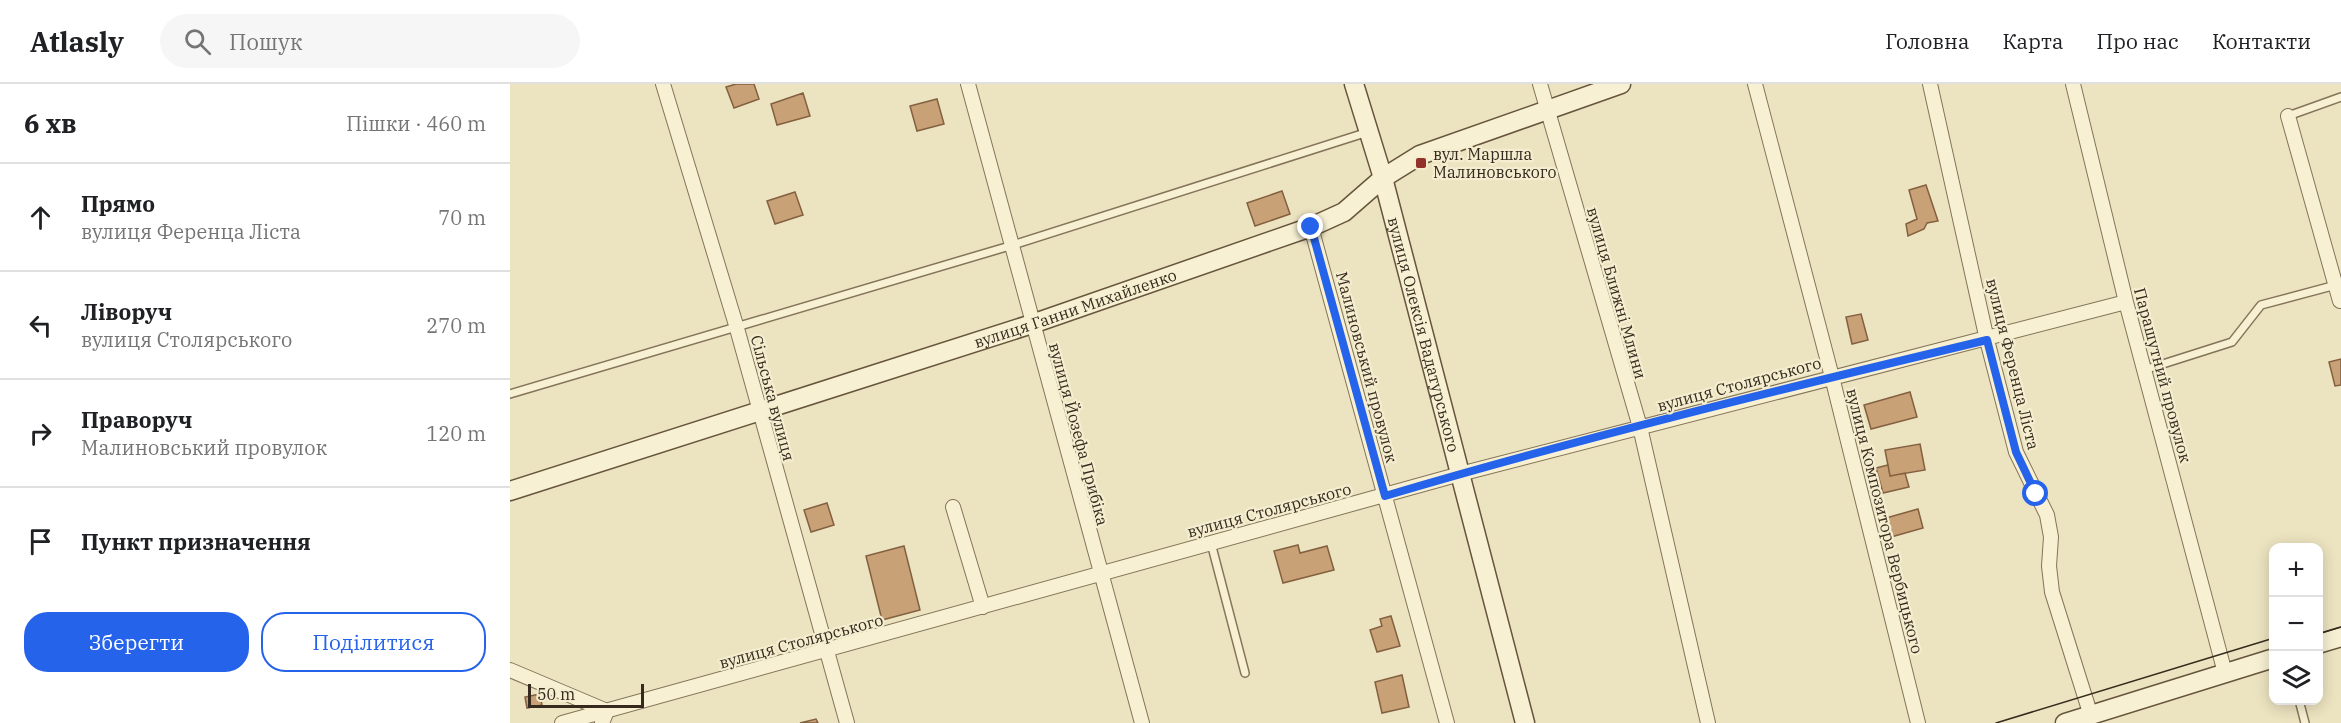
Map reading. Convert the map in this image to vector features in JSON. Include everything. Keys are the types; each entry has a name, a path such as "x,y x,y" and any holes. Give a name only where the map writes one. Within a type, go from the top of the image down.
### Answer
{"street":[{"name":"Сільська вулиця","path":"663,84 736,325 847,723"},
{"name":"вулиця Йозефа Прибіка","path":"968,84 1142,723"},
{"name":"вулиця Олексія Вадатурського","path":"1354,84 1383,178 1525,723"},
{"name":"вулиця Ближні Млини","path":"1540,84 1640,427 1708,723"},
{"name":"вулиця Ганни Михайленко","path":"510,491 1032,324 1311,227 1344,212 1383,178 1420,155 1621,84"},
{"name":"вулиця Композитора Вербицького","path":"1755,84 1832,377 1918,723"},
{"name":"вулиця Ференца Ліста","path":"1930,84 1987,340 2016,452 2046,515 2051,537 2049,566 2052,592 2092,719"},
{"name":"Парашутний провулок","path":"2073,84 2126,302 2224,673"},
{"path":"2288,116 2340,301"},
{"name":"Малиновський провулок","path":"1311,227 1447,723"},
{"name":"вулиця Столярського","path":"562,723 605,717 827,651 1460,474 1832,377 1987,340 2126,302"},
{"path":"953,507 983,607"},
{"path":"2323,643 2341,637"},
{"path":"2065,723 2092,719 2269,660"},
{"path":"510,670 605,717"}],"lane":[{"path":"2288,116 2341,97"},
{"path":"510,394 736,325 1013,245 1368,132"},
{"path":"2144,370 2232,342 2261,305 2336,285"},
{"path":"1211,543 1245,673"},
{"path":"2300,705 2305,723"}],"building":[{"path":"736,84 754,84 759,99 734,108 726,87"},
{"path":"803,93 810,116 777,125 771,104"},
{"path":"937,99 944,124 917,131 910,106"},
{"path":"1926,185 1938,221 1927,223 1924,229 1908,236 1906,224 1917,219 1909,190"},
{"path":"1282,191 1290,214 1255,226 1247,203"},
{"path":"795,192 803,215 775,224 767,201"},
{"path":"1861,314 1868,340 1852,344 1846,317"},
{"path":"2341,359 2341,385 2335,386 2329,362"},
{"path":"1910,392 1917,417 1871,429 1864,405"},
{"path":"1920,444 1925,470 1890,476 1885,450"},
{"path":"1888,465 1890,476 1905,473 1909,487 1883,493 1876,468"},
{"path":"827,503 834,525 811,532 804,510"},
{"path":"1918,509 1923,528 1891,537 1886,518"},
{"path":"1298,545 1300,553 1327,546 1334,570 1283,583 1274,551"},
{"path":"904,546 920,610 882,620 866,556"},
{"path":"1391,616 1400,646 1377,652 1370,630 1382,626 1380,619"},
{"path":"1402,675 1409,707 1382,713 1375,682"},
{"path":"540,694 542,705 527,708 525,697"},
{"path":"816,719 818,723 800,723"}],"tram line":[{"path":"2323,632 2341,627"},
{"path":"1996,723 2269,640"}],"place":[{"name":"вул. Маршла Малиновського","path":"1421,163"}],"route":[{"path":"1311,227 1385,496 1460,474 1832,377 1987,340 2016,452 2029,475 2036,494"}]}
